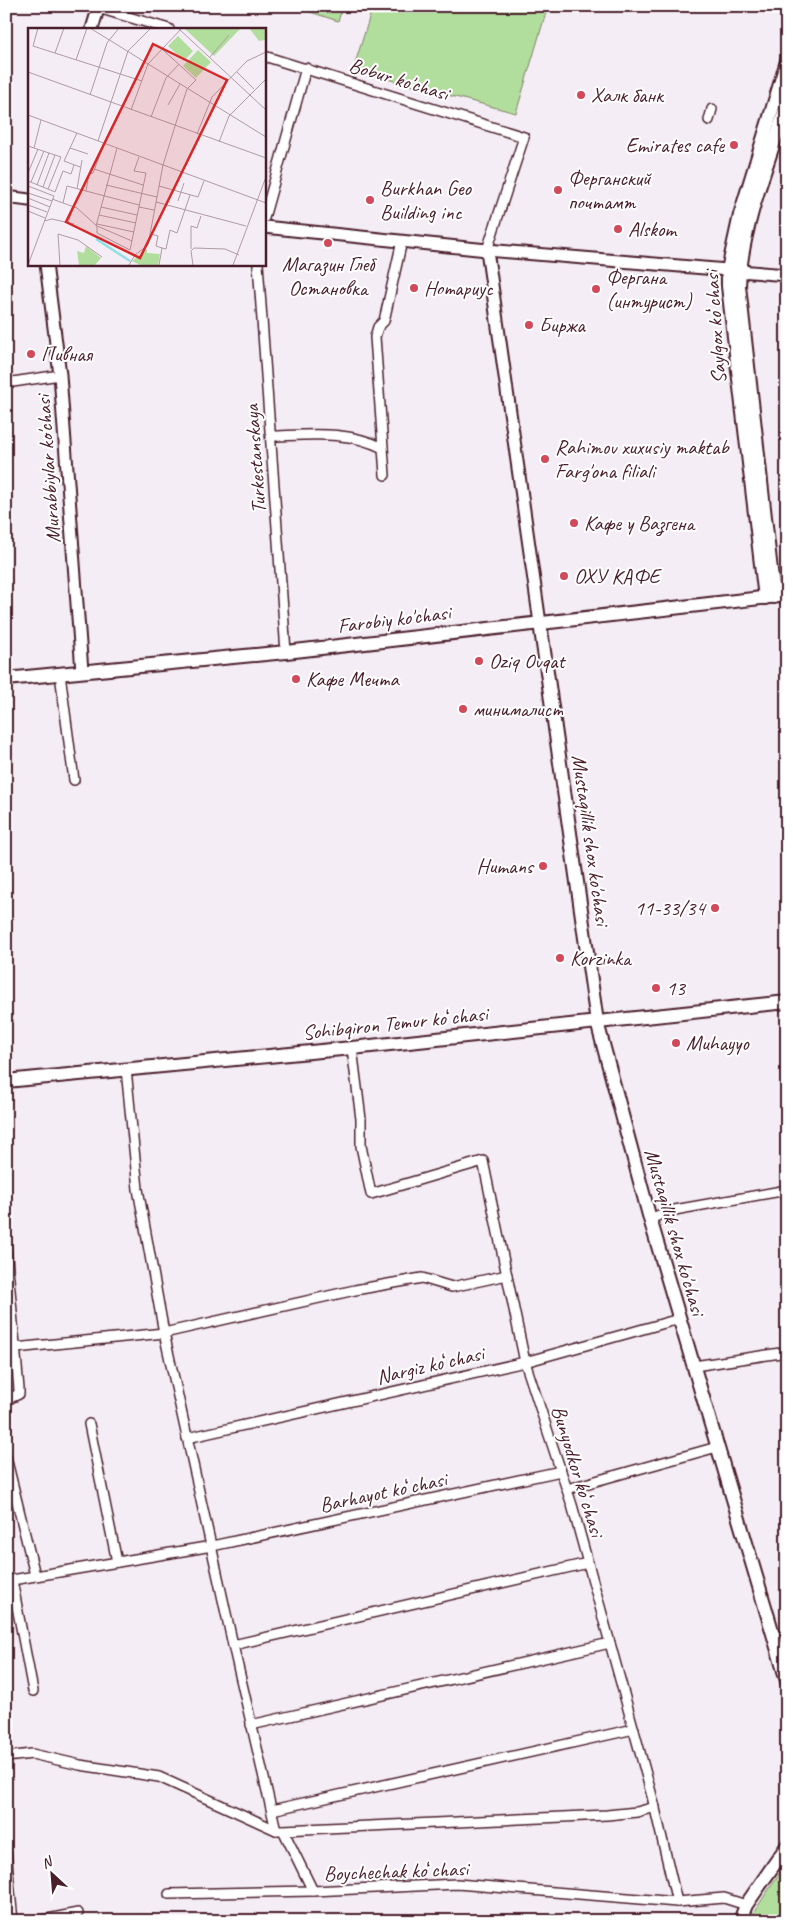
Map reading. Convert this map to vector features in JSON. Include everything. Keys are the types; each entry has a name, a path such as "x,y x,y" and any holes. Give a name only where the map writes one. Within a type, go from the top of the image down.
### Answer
{"main road":[{"name":"Saylgox koʻchasi","path":"775,597 739,286 734,270 740,216 787,61"},
{"name":"Saylgox koʻchasi","path":"734,270 787,104"},
{"name":"Farobiy ko'chasi","path":"6,679 286,652 775,597"},
{"name":"Mustaqillik shox ko'chasi","path":"540,623 597,1022 650,1219 786,1675"},
{"name":"Sohibqiron Temur koʻchasi","path":"6,1081 352,1048 787,1002"},
{"path":"740,1921 746,1905 787,1846"}],"street":[{"path":"92,28 99,7 166,28"},
{"name":"Bobur ko'chasi","path":"265,56 524,137"},
{"path":"265,214 306,68"},
{"path":"709,120 712,109"},
{"name":"Mustaqillik shox ko'chasi","path":"524,137 488,250 540,623"},
{"path":"6,197 28,200"},
{"path":"265,227 488,250 787,275"},
{"path":"386,475 374,337 378,326 384,321 402,241"},
{"name":"Murabbiylar ko'chasi","path":"46,265 60,374 82,671"},
{"name":"Turkestanskaya","path":"258,265 286,652"},
{"path":"6,382 60,374"},
{"path":"271,436 339,434 369,440 383,448"},
{"path":"60,674 74,780"},
{"name":"Bunyodkor koʻchasi","path":"352,1048 361,1119 361,1146 371,1194 483,1161 525,1362 567,1490 588,1563 655,1807 677,1902"},
{"name":"Boychechak koʻchasi","path":"126,1069 138,1189 164,1333 251,1725 272,1810 280,1830 313,1891 457,1884 677,1902 724,1898 746,1905"},
{"path":"650,1219 669,1211 787,1190"},
{"path":"6,1246 18,1394 6,1400"},
{"path":"15,1348 164,1333 355,1290 419,1278 452,1287 507,1274"},
{"name":"Nargiz koʻchasi","path":"187,1438 525,1362 679,1319"},
{"path":"694,1366 787,1352"},
{"path":"89,1424 117,1562"},
{"path":"567,1490 717,1448"},
{"path":"6,1457 35,1575"},
{"name":"Barhayot koʻchasi","path":"9,1580 212,1546 561,1471"},
{"path":"233,1645 588,1563"},
{"path":"9,1580 33,1691"},
{"path":"251,1725 610,1643"},
{"path":"272,1810 634,1729"},
{"path":"6,1757 32,1754 80,1765 159,1777 280,1830 607,1815 637,1812 655,1807"},
{"path":"6,1856 13,1921"},
{"path":"169,1894 313,1891"},
{"path":"38,1921 78,1912"}],"green space":[{"path":"292,6 343,6 338,21"},
{"path":"373,6 548,6 516,113 353,70"},
{"path":"787,1862 787,1921 748,1921"}],"place":[{"name":"Халк банк","path":"581,95"},
{"name":"Emirates cafe","path":"734,145"},
{"name":"Ферганский почтамт","path":"558,190"},
{"name":"Burkhan Geo Building inc","path":"370,200"},
{"name":"Alskom","path":"618,229"},
{"name":"Магазин Глеб Остановка","path":"328,243"},
{"name":"Нотариус","path":"414,288"},
{"name":"Фергана (интурист)","path":"596,289"},
{"name":"Биржа","path":"529,325"},
{"name":"Пивная","path":"31,354"},
{"name":"Rahimov xuxusiy maktab Farg'ona filiali","path":"545,459"},
{"name":"Кафе у Вазгена","path":"574,523"},
{"name":"ОХУ КАФЕ","path":"564,576"},
{"name":"Oziq Ovqat","path":"479,661"},
{"name":"Кафе Мечта","path":"296,679"},
{"name":"минималист","path":"463,709"},
{"name":"Humans","path":"543,866"},
{"name":"11-33/34","path":"715,908"},
{"name":"Korzinka","path":"560,958"},
{"name":"13","path":"656,988"},
{"name":"Muhayyo","path":"676,1043"}]}
